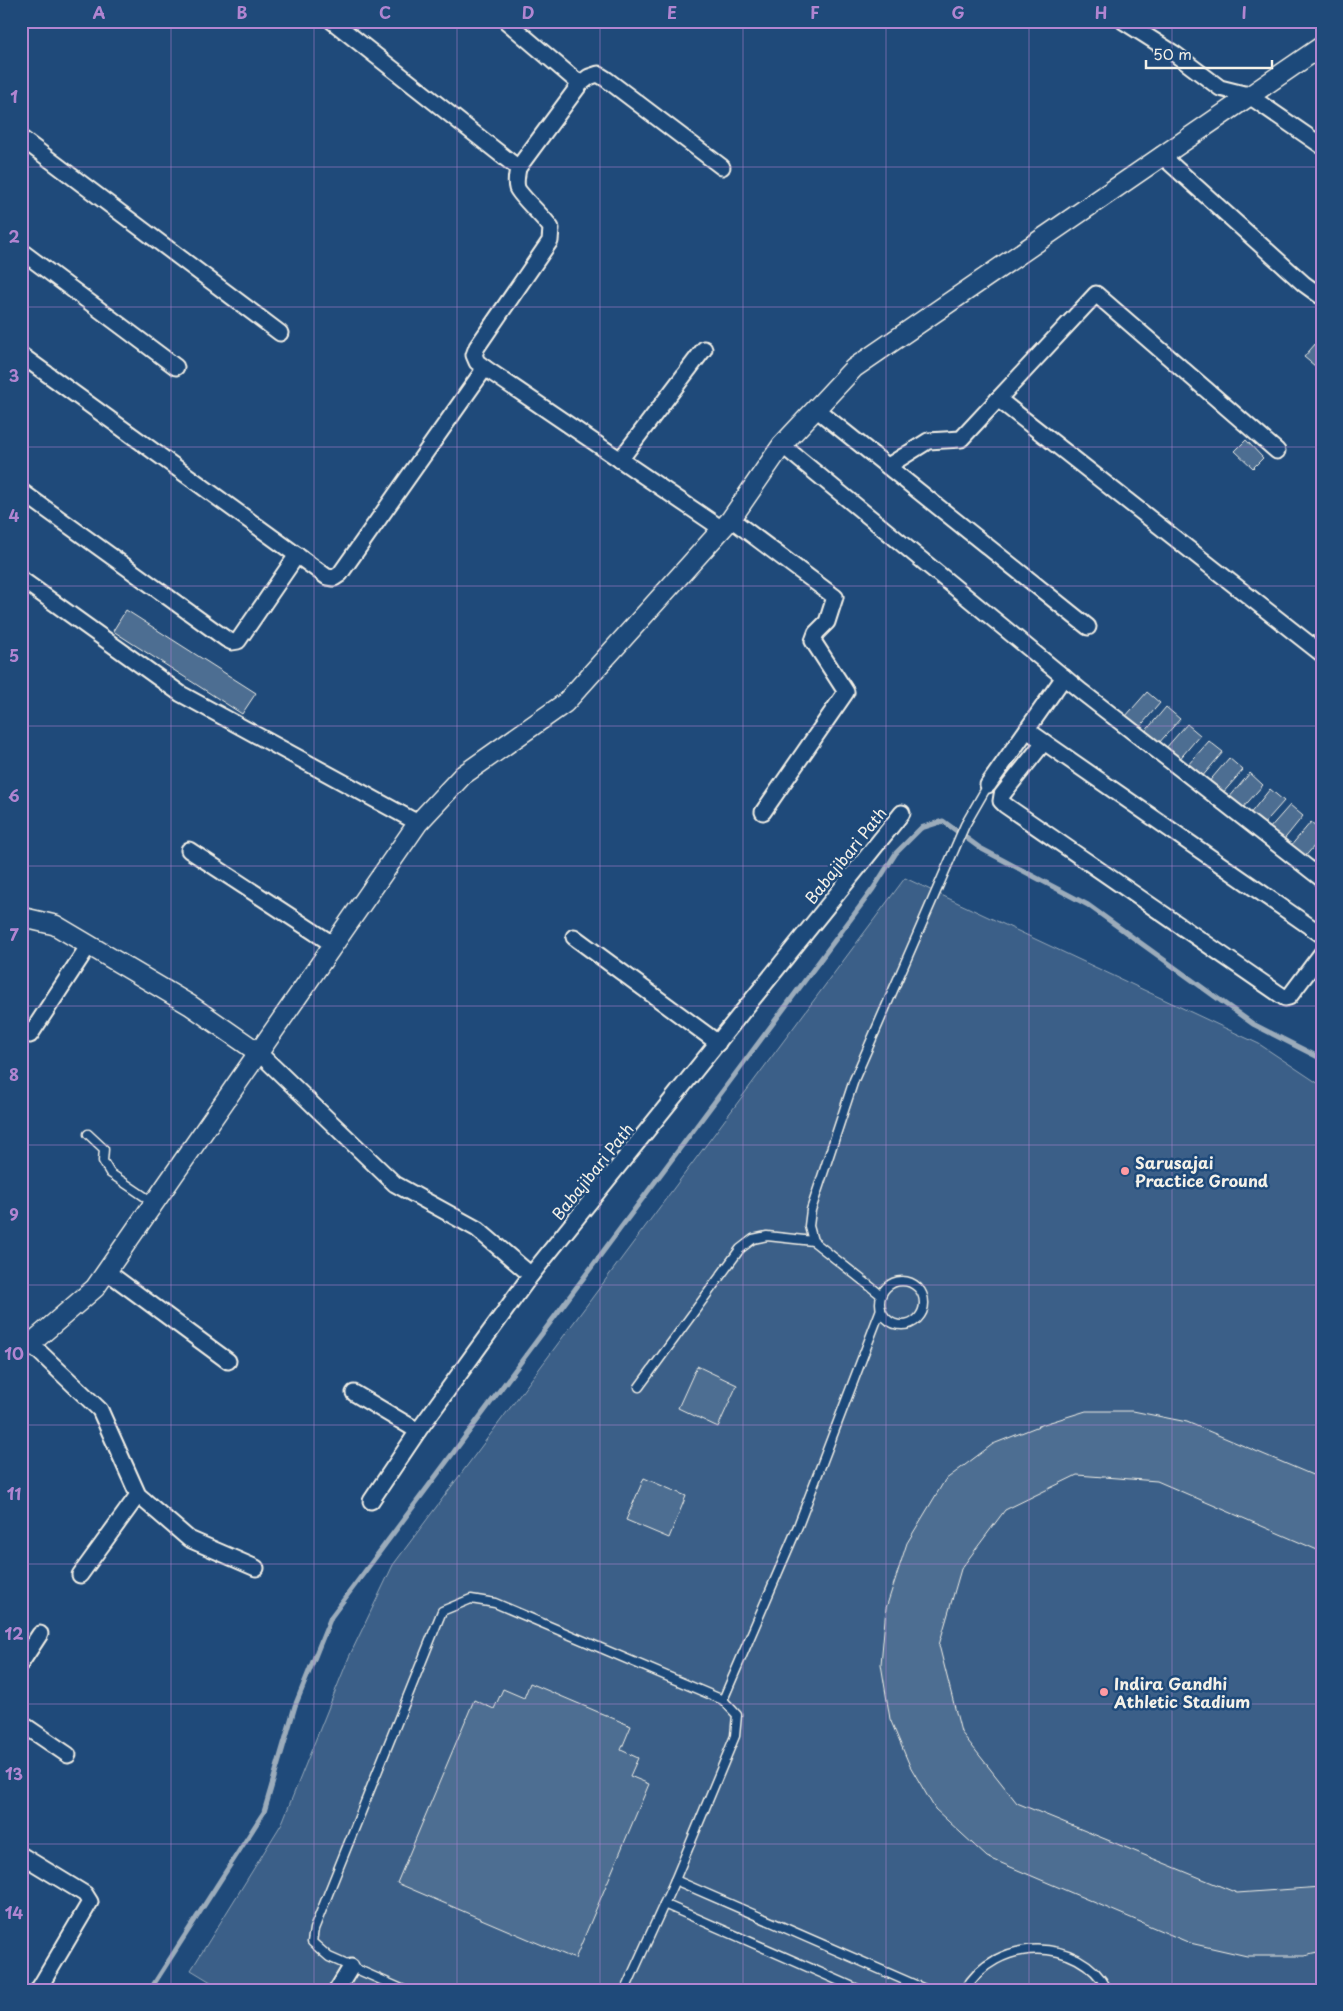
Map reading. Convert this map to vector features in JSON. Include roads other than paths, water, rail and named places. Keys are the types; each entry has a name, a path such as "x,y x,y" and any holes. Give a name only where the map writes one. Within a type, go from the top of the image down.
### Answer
{"street":[{"path":"332,21 518,168"},
{"path":"506,21 580,84"},
{"path":"1123,21 1175,54 1220,88 1248,95 1322,146"},
{"path":"256,1568 189,1539 138,1496 100,1410 26,1348 95,1288 418,823 463,775 565,703 726,524 782,445 854,368 1248,95 1322,46"},
{"path":"722,167 598,74 580,84 518,168 517,190 545,218 551,228 550,241 477,347 474,355 477,362 485,368 620,460 726,524 835,597 827,622 816,633 813,641 846,692 763,812"},
{"path":"21,138 280,333"},
{"path":"1161,155 1304,284 1322,297"},
{"path":"21,251 176,368"},
{"path":"888,466 928,441 961,439 1096,294 1277,452"},
{"path":"620,460 704,349"},
{"path":"21,355 327,577 334,578 340,574 485,368"},
{"path":"998,399 1322,654"},
{"path":"816,409 1088,627"},
{"path":"782,445 1064,678 1322,879"},
{"path":"21,491 226,640 232,642 238,641 297,555"},
{"path":"21,579 181,694 418,823"},
{"path":"988,785 1064,678"},
{"path":"1027,730 1322,934"},
{"path":"1044,742 1002,795 1001,801 1005,805 1285,998 1289,997 1322,953"},
{"name":"Babajibari Path","path":"371,1501 418,1431 531,1275 902,813"},
{"path":"189,850 334,945"},
{"path":"21,917 55,925 190,1005 259,1053 395,1184 477,1229 531,1275"},
{"path":"574,937 718,1043"},
{"path":"30,1035 89,945"},
{"path":"106,1271 228,1361"},
{"path":"354,1393 418,1431"},
{"path":"80,1575 138,1496"},
{"path":"21,1664 40,1634"},
{"path":"21,1723 68,1755"},
{"path":"21,1855 85,1894 90,1902 38,1990"},
{"path":"337,1990 351,1967"}],"lane":[{"path":"813,1241 809,1226 811,1210 854,1080 966,824 988,785"},
{"path":"88,1134 104,1149 102,1161 110,1174 154,1203"},
{"path":"639,1387 740,1249 753,1239 767,1236 813,1241 881,1295"},
{"path":"723,1700 798,1526 881,1310 881,1295 890,1284 905,1280 912,1283 922,1293 924,1307 917,1320 903,1325 889,1321 881,1310"},
{"path":"404,1990 329,1957 312,1942 314,1929 442,1611 471,1599 495,1603 723,1700 737,1715 735,1736 664,1904 625,1990"},
{"path":"674,1880 927,1990"},
{"path":"664,1904 860,1990"},
{"path":"965,1990 970,1980 990,1962 1014,1952 1039,1948 1065,1953 1088,1966 1108,1990"}],"waterway":[{"path":"150,1990 264,1812 295,1706 331,1617 873,889 896,853 921,828 943,821 980,848 1088,905 1253,1024 1322,1059"}],"place":[{"name":"Sarusajai Practice Ground","path":"1125,1171"},
{"name":"Indira Gandhi Athletic Stadium","path":"1104,1692"}]}
